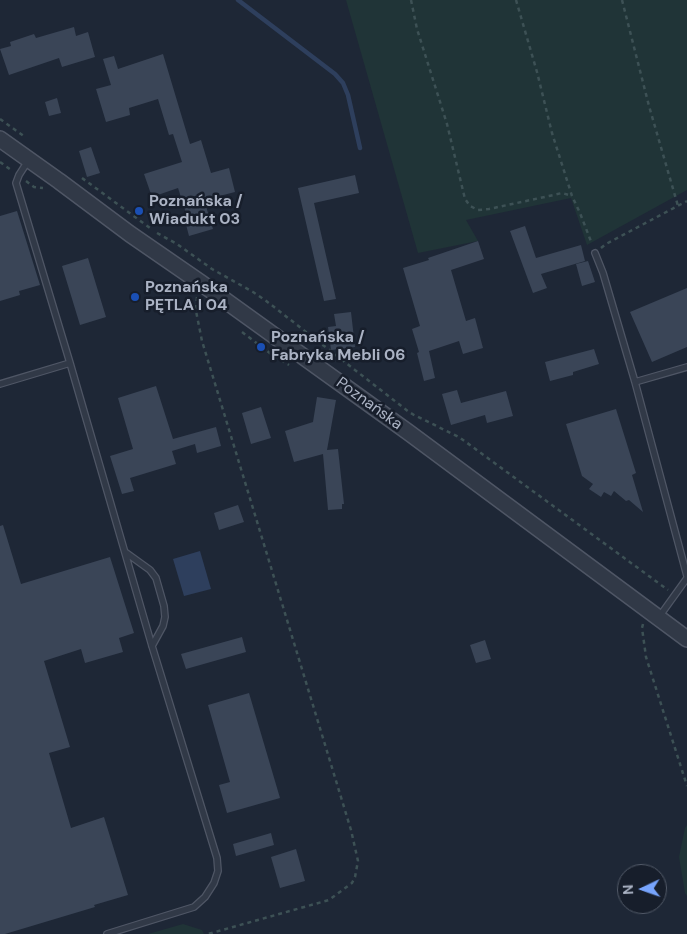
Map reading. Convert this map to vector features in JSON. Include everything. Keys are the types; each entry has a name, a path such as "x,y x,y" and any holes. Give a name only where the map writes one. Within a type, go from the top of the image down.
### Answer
{"street":[{"name":"Poznańska","path":"0,139 408,432 687,639"}],"lane":[{"path":"28,159 16,183 152,646 217,858 218,871 214,883 205,897 194,907 107,934"},
{"path":"595,253 603,273 635,382 687,577 675,595 653,614"},
{"path":"0,384 70,363"},
{"path":"635,382 687,368"},
{"path":"125,552 150,570 156,578 165,617 163,626 152,646"}],"path":[{"path":"411,0 417,29 447,124 465,199 470,206 478,210 489,209 555,194 572,196"},
{"path":"516,0 552,133 572,196 595,253 606,244 687,201"},
{"path":"622,0 649,106 678,206"},
{"path":"0,119 26,138"},
{"path":"75,173 155,232 177,244 212,269 266,300 414,416 459,437 675,595"},
{"path":"201,283 196,311 202,341 351,830 358,861 352,884 329,900 208,934"},
{"path":"653,614 642,628 645,650 687,786"}],"green space":[{"path":"346,0 687,0 687,190 587,245 571,198 466,220 478,241 418,253"},
{"path":"687,825 687,896 679,857"},
{"path":"183,924 202,930 204,934 148,934"}],"water":[{"path":"200,551 211,589 184,596 173,559"}],"building":[{"path":"74,27 76,36 88,32 95,57 62,67 59,58 9,75 0,49 11,46 10,42 34,34 36,38"},
{"path":"163,54 190,144 201,140 211,173 229,168 235,192 204,200 213,229 189,236 184,217 187,216 178,188 152,197 144,174 182,162 173,134 169,135 158,99 129,108 130,115 106,122 96,89 111,85 103,59 114,56 118,69"},
{"path":"57,98 61,113 49,116 45,102"},
{"path":"91,147 100,173 87,177 79,151"},
{"path":"355,175 359,193 314,203 336,299 324,301 298,188"},
{"path":"17,211 40,285 19,291 20,295 0,301 0,216"},
{"path":"525,226 536,258 581,245 585,261 541,274 547,288 533,293 510,231"},
{"path":"478,241 484,259 451,270 466,321 475,318 483,348 463,354 459,341 429,351 435,378 424,381 417,353 419,352 412,329 420,326 403,268"},
{"path":"88,258 106,317 80,325 62,266"},
{"path":"588,261 595,282 582,286 576,264"},
{"path":"687,288 687,347 652,362 630,312"},
{"path":"351,312 355,347 331,350 328,327 336,326 334,314"},
{"path":"594,349 599,364 573,372 573,375 550,381 545,362"},
{"path":"156,386 173,439 216,427 221,446 197,453 195,444 172,451 176,464 130,478 134,491 122,494 110,456 133,449 118,398"},
{"path":"457,390 461,403 506,391 513,416 487,423 485,415 451,425 442,394"},
{"path":"317,397 336,400 327,450 338,449 344,504 342,504 342,509 328,510 323,454 294,462 285,431 313,422"},
{"path":"261,407 271,438 251,444 242,413"},
{"path":"616,409 636,473 632,475 643,512 629,500 626,501 614,491 611,496 604,492 601,497 589,489 593,484 582,476 566,424"},
{"path":"238,505 244,522 219,530 214,513"},
{"path":"3,525 21,584 110,557 134,633 119,638 123,652 85,663 81,649 44,661 70,747 49,753 71,828 104,817 128,895 94,905 95,907 0,934 0,526"},
{"path":"242,637 246,652 186,669 181,654"},
{"path":"485,640 491,659 476,663 470,645"},
{"path":"249,693 280,798 227,813 219,785 230,782 208,705"},
{"path":"271,833 274,845 236,856 233,844"},
{"path":"296,849 305,881 280,888 271,857"}],"waterway":[{"path":"238,0 335,74 343,83 348,95 360,148"}],"place":[{"name":"Poznańska / Wiadukt 03","path":"139,211"},
{"name":"Poznańska PĘTLA I 04","path":"135,297"},
{"name":"Poznańska / Fabryka Mebli 06","path":"261,347"}]}
